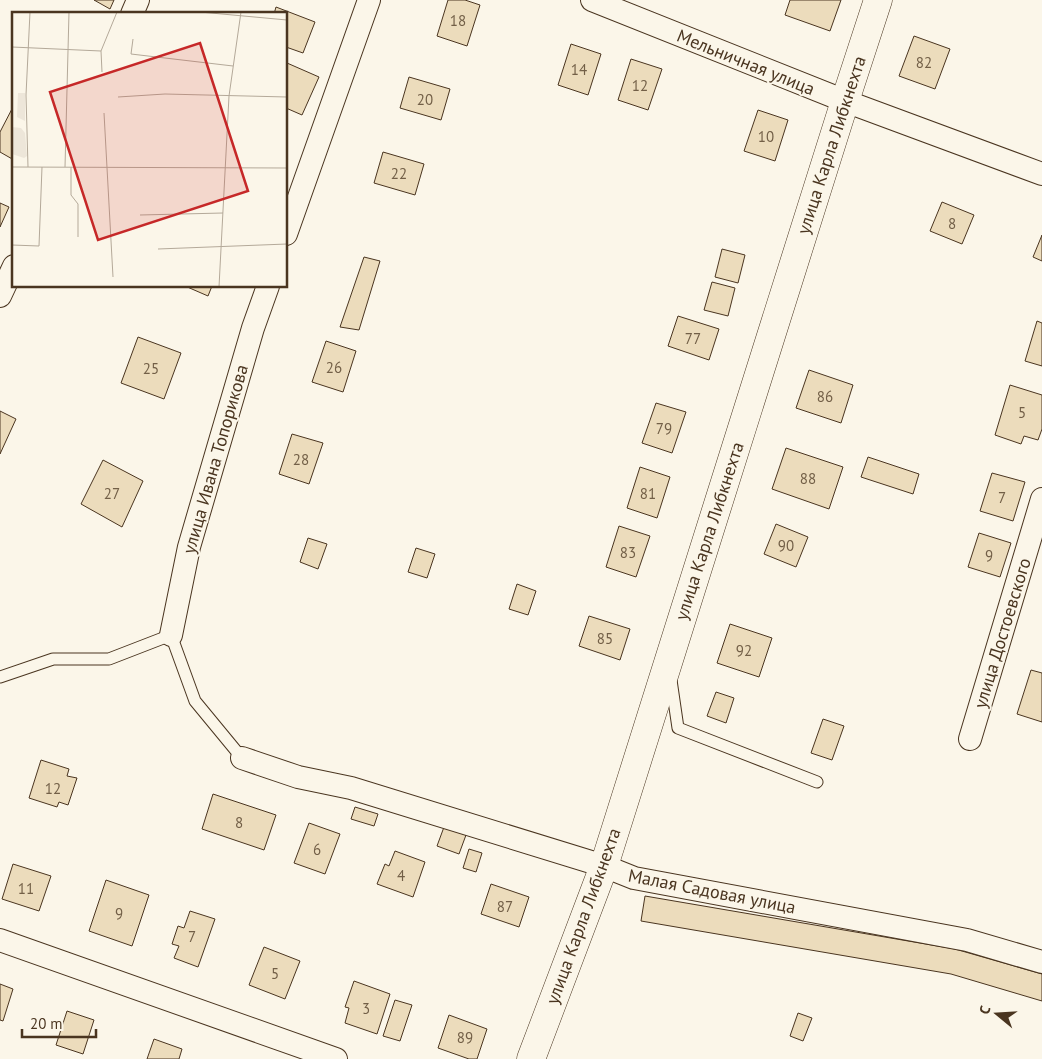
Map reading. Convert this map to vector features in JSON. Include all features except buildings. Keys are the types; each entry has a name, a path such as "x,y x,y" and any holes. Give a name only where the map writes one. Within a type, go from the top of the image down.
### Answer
{"street":[{"path":"133,12 138,0"},
{"path":"288,228 369,0"},
{"name":"Мельничная улица","path":"592,0 845,101 1042,174"},
{"name":"улица Карла Либкнехта","path":"531,1059 604,866 878,0"},
{"path":"0,296 12,270"},
{"name":"улица Ивана Топорикова","path":"171,635 189,547 253,328 267,288"},
{"name":"улица Достоевского","path":"970,739 1042,499"},
{"name":"Малая Садовая улица","path":"242,758 298,777 351,788 604,866 634,878 967,940 1042,962"},
{"path":"0,940 336,1059"}],"lane":[{"path":"0,677 53,659 109,660 171,635 195,701 242,758"},
{"path":"668,661 678,728 817,782"}]}
